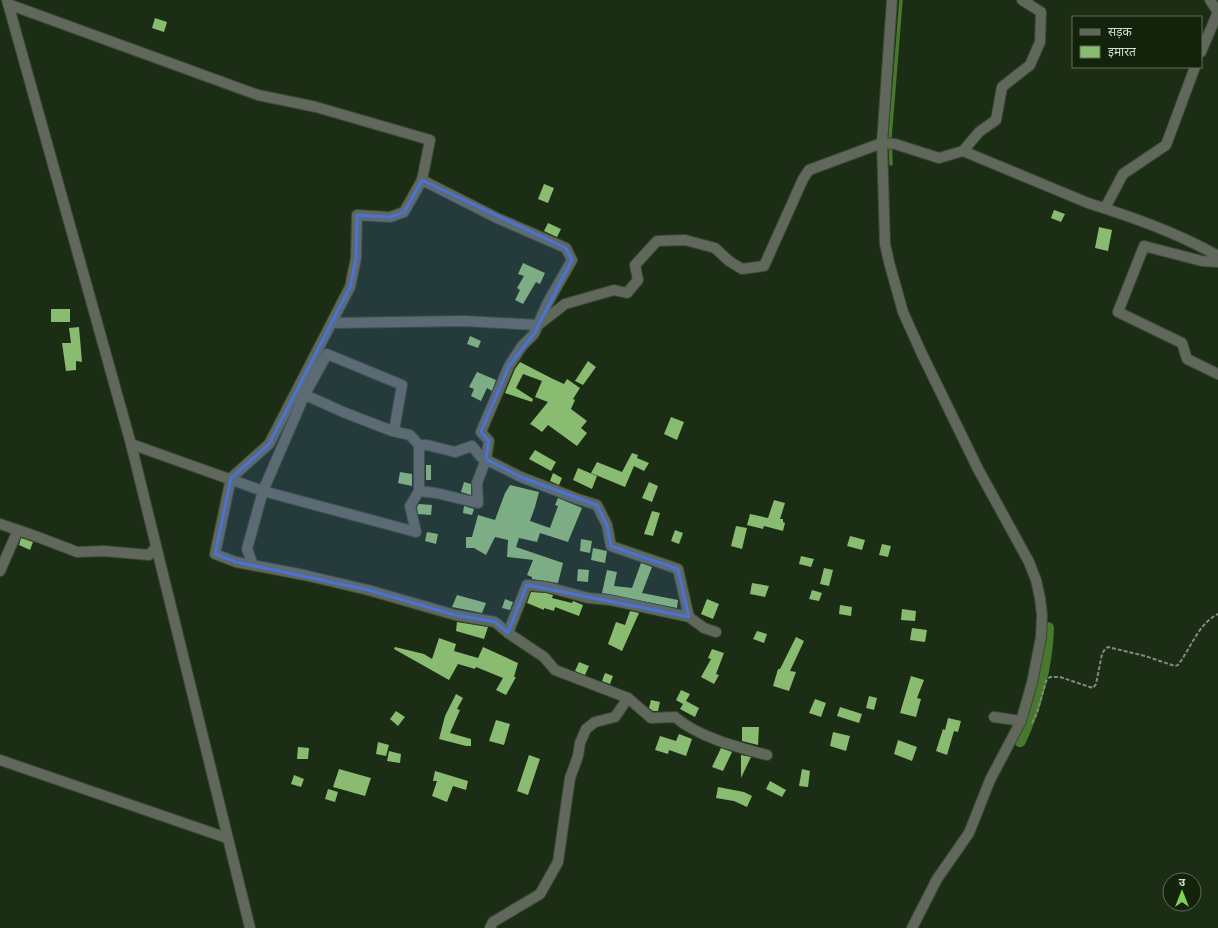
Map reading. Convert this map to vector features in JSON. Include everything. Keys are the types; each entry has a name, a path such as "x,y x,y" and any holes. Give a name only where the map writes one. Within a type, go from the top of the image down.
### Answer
{"street":[{"path":"892,0 885,244 889,262 904,312 921,352 978,469 1029,562 1036,580 1042,614 1041,638 1032,683 1021,721 990,780 968,833 937,879 912,928"},
{"path":"332,323 464,321 538,325 565,304 614,290 627,293 638,280 635,265 657,241 685,240 715,248 729,261 742,269 764,266 803,179 809,170 887,143 939,158 963,151 979,132 996,120 1002,87 1030,65 1040,42 1041,12 1022,0"},
{"path":"1202,50 1218,12 1210,0"},
{"path":"7,2 258,95 316,107 430,140 422,180 404,212 390,217 357,215 356,258 350,287 269,444 231,478 215,554 236,562 304,575 368,590 455,616 495,622 508,633 544,657 555,670 628,698 652,718 675,717 684,724 730,745 767,755"},
{"path":"7,2 131,444 250,928"},
{"path":"1104,208 1123,174 1166,145 1194,68"},
{"path":"963,151 1088,203 1193,242 1218,256"},
{"path":"418,491 478,503 477,483 486,459 489,441 481,432 508,366 522,346 534,334 572,260 566,248 498,218 422,180"},
{"path":"1218,262 1202,261 1144,246 1118,312 1182,343 1187,359 1218,374"},
{"path":"253,565 247,549 263,491 304,396 327,354 402,385 394,431"},
{"path":"131,444 231,478 263,491 416,532 410,506 418,491 419,445 410,435 394,431 304,396"},
{"path":"419,445 427,445 455,452 472,446 481,457 521,477 597,505 607,525 612,546 678,569 689,617"},
{"path":"0,524 77,552 104,551 148,555 156,547"},
{"path":"0,571 18,530"},
{"path":"508,633 527,585 547,587 588,598 610,600 689,617 704,628 716,632"},
{"path":"490,928 493,922 540,894 558,862 570,778 586,729 595,722 615,717 628,698"},
{"path":"994,717 1021,721"},
{"path":"0,760 227,838"}],"path":[{"path":"1032,724 1037,713 1046,681 1050,677 1060,677 1093,688 1096,684 1103,651 1108,647 1175,666 1178,665 1200,629 1207,621 1218,614"}],"highlighted area":[{"path":"422,180 566,248 572,260 534,334 509,366 481,432 489,441 486,459 521,477 597,505 607,525 611,546 678,569 689,617 527,585 508,633 495,622 455,615 368,590 236,562 215,554 231,478 269,444 350,287 356,258 357,215 390,217 404,212"}],"building":[{"path":"155,18 167,22 164,32 152,28"},
{"path":"544,184 554,188 548,203 538,199"},
{"path":"1054,210 1065,214 1061,222 1051,218"},
{"path":"548,223 561,229 557,237 544,231"},
{"path":"1099,227 1112,230 1108,251 1095,248"},
{"path":"523,263 545,273 540,284 536,282 523,304 515,300 520,290 517,288 524,276 518,274"},
{"path":"51,309 70,309 70,322 51,322"},
{"path":"79,327 82,362 76,361 76,370 66,371 62,343 71,343 69,328"},
{"path":"470,336 481,341 478,348 467,344"},
{"path":"588,361 596,367 583,385 575,381"},
{"path":"520,362 564,384 567,379 580,388 573,399 575,400 571,409 587,421 581,428 587,433 577,446 548,425 542,432 530,424 548,402 535,397 542,381 523,374 516,388 533,399 532,402 505,393 515,369"},
{"path":"477,372 496,380 492,391 487,388 481,401 471,396 474,389 469,387"},
{"path":"671,417 684,422 677,440 664,434"},
{"path":"535,450 556,462 551,471 529,459"},
{"path":"632,453 638,455 637,458 649,463 644,471 634,466 625,487 591,473 597,462 622,472"},
{"path":"426,465 431,465 431,480 426,480"},
{"path":"578,468 597,476 592,489 573,480"},
{"path":"400,472 412,474 412,486 398,483"},
{"path":"553,473 562,478 559,485 550,481"},
{"path":"464,482 471,484 471,495 461,492"},
{"path":"649,482 658,486 652,502 642,498"},
{"path":"510,485 539,492 530,521 550,528 558,506 555,505 558,498 582,508 568,542 540,533 537,542 519,538 516,547 563,563 558,583 532,579 532,577 527,575 533,560 507,557 508,540 495,537 486,555 474,548 466,548 466,537 472,537 478,515 495,520 505,493"},
{"path":"774,500 785,503 780,519 783,519 783,522 785,523 783,531 764,526 763,529 747,525 750,514 768,518"},
{"path":"419,504 432,505 431,515 418,514 417,507"},
{"path":"464,506 474,509 472,515 463,513"},
{"path":"652,511 660,513 653,536 644,534"},
{"path":"736,526 747,528 742,549 731,546"},
{"path":"675,530 683,533 679,544 671,541"},
{"path":"427,532 438,534 436,544 425,541"},
{"path":"850,536 865,540 862,550 847,546"},
{"path":"21,538 33,542 30,550 19,545"},
{"path":"581,539 592,541 590,553 580,551"},
{"path":"882,544 891,546 888,557 879,555"},
{"path":"593,548 607,551 605,563 591,560"},
{"path":"801,556 814,559 811,567 799,564"},
{"path":"641,563 652,567 642,593 678,600 677,608 602,593 607,570 617,572 614,586 632,588"},
{"path":"824,568 833,570 829,586 820,584"},
{"path":"578,569 589,570 588,582 577,581"},
{"path":"752,583 769,586 765,597 750,594"},
{"path":"812,590 822,593 819,601 809,599"},
{"path":"531,592 546,593 553,595 552,598 572,603 573,601 583,605 579,616 555,607 554,611 544,608 544,610 527,603"},
{"path":"457,595 486,603 482,613 452,607"},
{"path":"505,599 513,602 510,610 502,608"},
{"path":"707,599 719,604 713,619 701,614"},
{"path":"840,605 852,607 851,616 839,614"},
{"path":"902,609 916,611 915,621 901,620"},
{"path":"630,611 639,613 622,651 608,644 616,622 625,625"},
{"path":"457,622 488,627 484,639 456,631"},
{"path":"912,628 927,630 925,642 910,640"},
{"path":"757,631 767,634 764,643 753,639"},
{"path":"796,637 804,641 790,671 796,672 789,691 773,686 778,669 780,669"},
{"path":"439,638 456,644 454,651 478,658 483,647 518,663 514,677 516,677 506,695 496,690 503,678 476,667 475,669 458,664 449,680 394,649 395,647 424,654 432,659"},
{"path":"712,649 724,653 716,674 719,675 714,684 701,677 711,659 708,658"},
{"path":"579,662 589,666 585,675 575,671"},
{"path":"605,673 613,676 610,684 602,681"},
{"path":"911,676 924,680 917,698 921,699 916,717 900,713"},
{"path":"681,690 690,694 686,701 699,708 695,717 680,709 683,704 676,700"},
{"path":"456,694 463,698 457,709 460,710 450,733 471,739 471,746 439,739 445,716"},
{"path":"869,696 877,698 874,710 866,708"},
{"path":"815,699 826,703 821,717 809,713"},
{"path":"651,700 660,702 658,711 653,711 649,708"},
{"path":"840,707 862,714 859,723 837,716"},
{"path":"396,711 405,717 398,726 390,719"},
{"path":"948,718 961,721 958,732 954,731 947,755 936,751 943,729 945,730"},
{"path":"496,720 510,724 504,745 489,741"},
{"path":"742,727 759,727 758,745 742,741"},
{"path":"833,732 850,736 846,751 830,746"},
{"path":"679,734 692,739 686,756 669,750 668,754 655,750 660,736 676,741"},
{"path":"898,740 917,747 912,761 894,754"},
{"path":"378,742 389,745 386,756 376,754"},
{"path":"298,747 309,748 308,759 297,759"},
{"path":"721,748 732,752 723,771 712,767"},
{"path":"389,751 401,754 400,763 387,761"},
{"path":"529,755 540,759 528,795 517,791"},
{"path":"741,755 751,757 741,778"},
{"path":"339,769 371,778 365,796 333,787"},
{"path":"802,769 810,771 808,787 799,786"},
{"path":"435,771 468,781 466,790 453,786 447,802 432,796 437,781 433,781"},
{"path":"294,775 304,779 301,787 291,784"},
{"path":"770,781 786,790 782,797 766,789"},
{"path":"718,787 744,792 752,796 747,807 734,801 716,798"},
{"path":"328,789 338,792 335,802 325,799"}],"waterway":[{"path":"891,164 890,137 901,0"},
{"path":"1020,741 1040,686 1048,628"}]}
